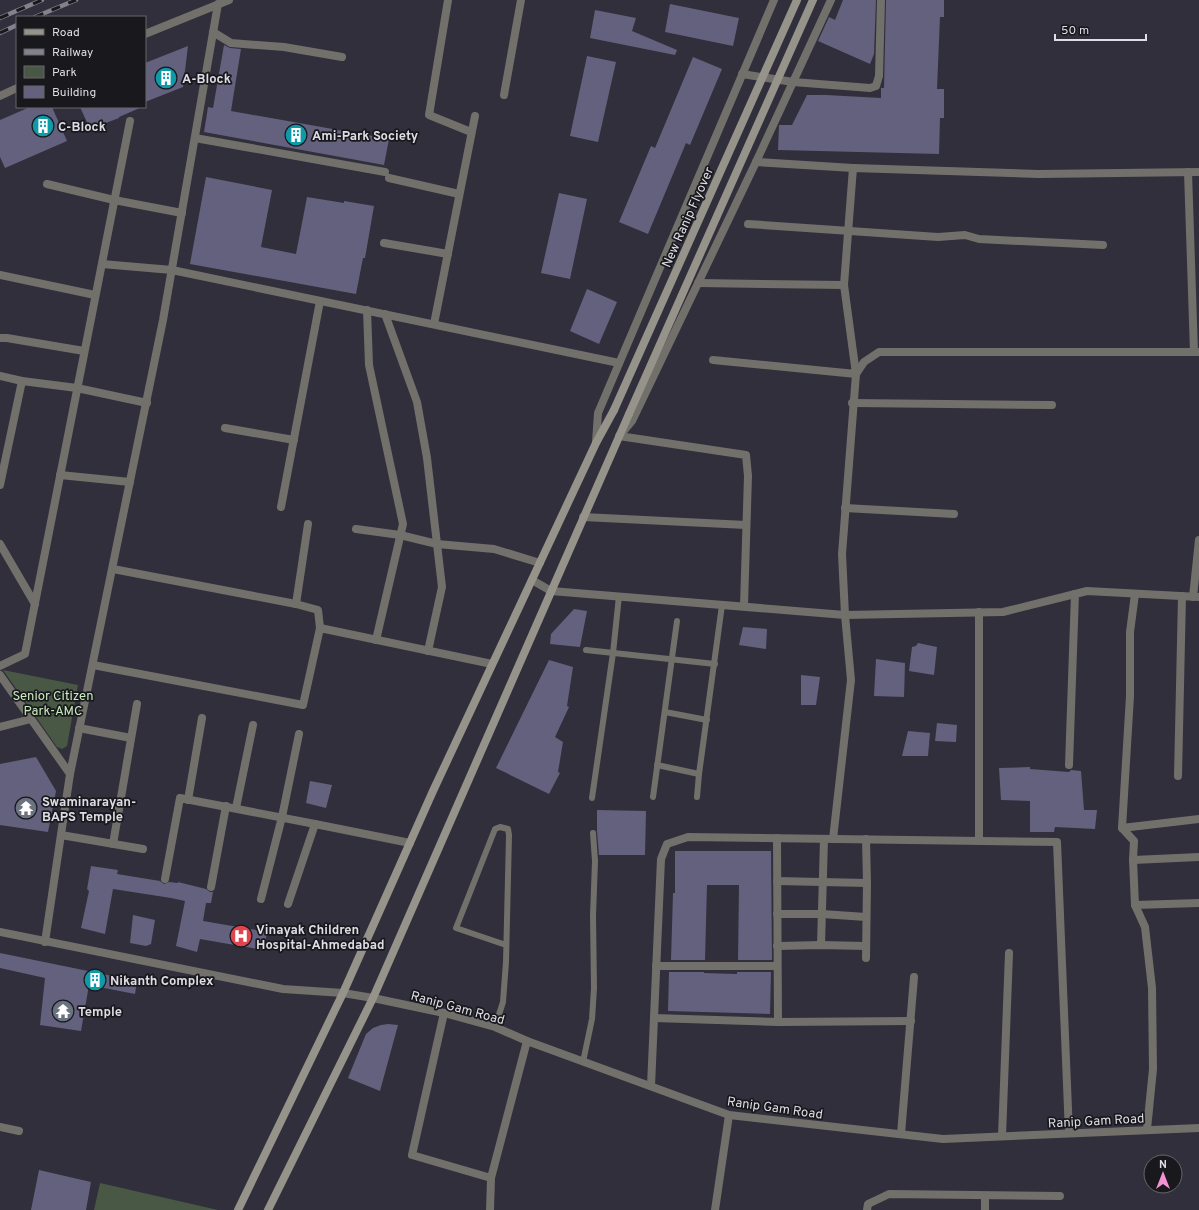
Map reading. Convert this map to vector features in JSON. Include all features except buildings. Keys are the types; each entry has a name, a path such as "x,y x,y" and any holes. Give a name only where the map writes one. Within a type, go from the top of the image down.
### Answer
{"main road":[{"name":"New Ranip Flyover","path":"238,1210 343,993 433,791 492,664 596,443 614,410 797,0"},
{"name":"New Ranip Flyover","path":"270,1210 373,998 583,517 814,0"}],"street":[{"path":"146,34 230,0"},
{"path":"448,0 429,116 471,132"},
{"path":"504,95 521,0"},
{"path":"596,443 598,413 774,0"},
{"path":"619,436 632,421 756,162 831,0"},
{"path":"742,74 793,82 870,88 876,86 879,76 881,0"},
{"path":"45,942 70,774 147,403 172,270 218,4"},
{"path":"213,32 231,43 284,47 342,57"},
{"path":"0,96 16,88"},
{"path":"434,324 475,116"},
{"path":"0,666 25,654 130,121"},
{"path":"195,138 387,175 460,194"},
{"path":"756,162 853,168 1039,174 1199,172"},
{"path":"833,839 851,680 844,615 842,554 852,403 856,374 844,285 853,168"},
{"path":"856,374 864,362 879,352 1197,352 1188,172"},
{"path":"47,184 114,200 182,213"},
{"path":"748,224 938,237 965,235 978,239 1103,244"},
{"path":"384,243 448,254"},
{"path":"102,264 172,270 619,363"},
{"path":"0,275 95,295"},
{"path":"698,283 844,285"},
{"path":"281,507 320,300"},
{"path":"367,310 369,365 403,524 376,640"},
{"path":"385,314 417,402 428,458 442,587 428,651"},
{"path":"0,338 84,351"},
{"path":"713,360 856,374"},
{"path":"0,376 22,381 77,388 147,403"},
{"path":"0,485 22,381"},
{"path":"852,403 1052,405"},
{"path":"225,428 294,440"},
{"path":"619,436 746,455 748,476 744,606"},
{"path":"60,475 130,482"},
{"path":"845,508 954,514"},
{"path":"583,517 746,525"},
{"path":"296,604 308,524"},
{"path":"356,529 400,535 437,544 494,549 540,563"},
{"path":"532,580 551,591 844,615 1003,612 1087,591 1196,597 1199,540"},
{"path":"0,544 35,604"},
{"path":"93,665 303,705 320,628 318,610 296,604 113,569"},
{"path":"1069,766 1075,594"},
{"path":"1135,594 1130,632 1130,696 1122,828 1134,841 1132,860 1135,905 1145,927 1152,988 1152,1069 1146,1130"},
{"path":"1178,776 1182,596"},
{"path":"978,840 980,612"},
{"path":"320,628 492,664"},
{"path":"0,675 70,774"},
{"path":"113,844 137,704"},
{"path":"0,727 31,718"},
{"path":"188,800 202,718"},
{"path":"236,808 253,725"},
{"path":"80,728 132,738"},
{"path":"261,899 282,817 299,734"},
{"path":"165,879 180,798 410,843"},
{"path":"211,887 226,806"},
{"path":"1122,828 1199,819"},
{"path":"288,904 315,824"},
{"path":"61,835 143,849"},
{"path":"651,1086 661,859 667,844 688,837 1058,842 1069,1133"},
{"path":"777,838 778,1022"},
{"path":"821,945 824,839"},
{"path":"866,839 866,958"},
{"path":"1132,860 1199,858"},
{"path":"777,881 867,883"},
{"path":"1135,905 1199,903"},
{"path":"777,914 822,914 866,917"},
{"name":"Ranip Gam Road","path":"0,932 283,988 343,993 444,1013 495,1027 527,1041 729,1115 943,1139 1199,1128"},
{"path":"777,946 866,946"},
{"path":"1002,1136 1009,952"},
{"path":"656,966 777,966"},
{"path":"901,1134 914,977"},
{"path":"444,1013 412,1155 491,1178"},
{"path":"654,1018 778,1022 911,1021"},
{"path":"490,1210 491,1178 527,1041"},
{"path":"715,1210 729,1115"},
{"path":"0,1127 19,1131"},
{"path":"867,1210 868,1204 889,1194 1060,1196"},
{"path":"985,1196 985,1210"}],"lane":[{"path":"592,798 613,653 619,596"},
{"path":"698,797 699,774 722,605"},
{"path":"653,797 677,621"},
{"path":"586,650 714,664"},
{"path":"665,712 707,720"},
{"path":"657,765 699,774"},
{"path":"495,1027 503,1002 506,946 509,835 508,829 500,827 495,829 456,928 506,946"},
{"path":"583,1062 592,1019 594,988 593,916 595,861 593,833"}],"green space":[{"name":"Senior Citizen Park-AMC","path":"3,670 78,685 67,746 62,749 57,747"},
{"path":"100,1183 218,1210 94,1210"}],"railway":[{"path":"0,18 42,0"},
{"path":"37,16 76,0"},
{"path":"0,33 16,25"}],"place":[{"name":"A-Block","path":"166,78"},
{"name":"C-Block","path":"43,126"},
{"name":"Ami-Park Society","path":"296,135"},
{"name":"Swaminarayan- BAPS Temple","path":"26,808"},
{"name":"Vinayak Children Hospital-Ahmedabad","path":"241,936"},
{"name":"Nikanth Complex","path":"95,980"},
{"name":"Temple","path":"63,1011"}]}
